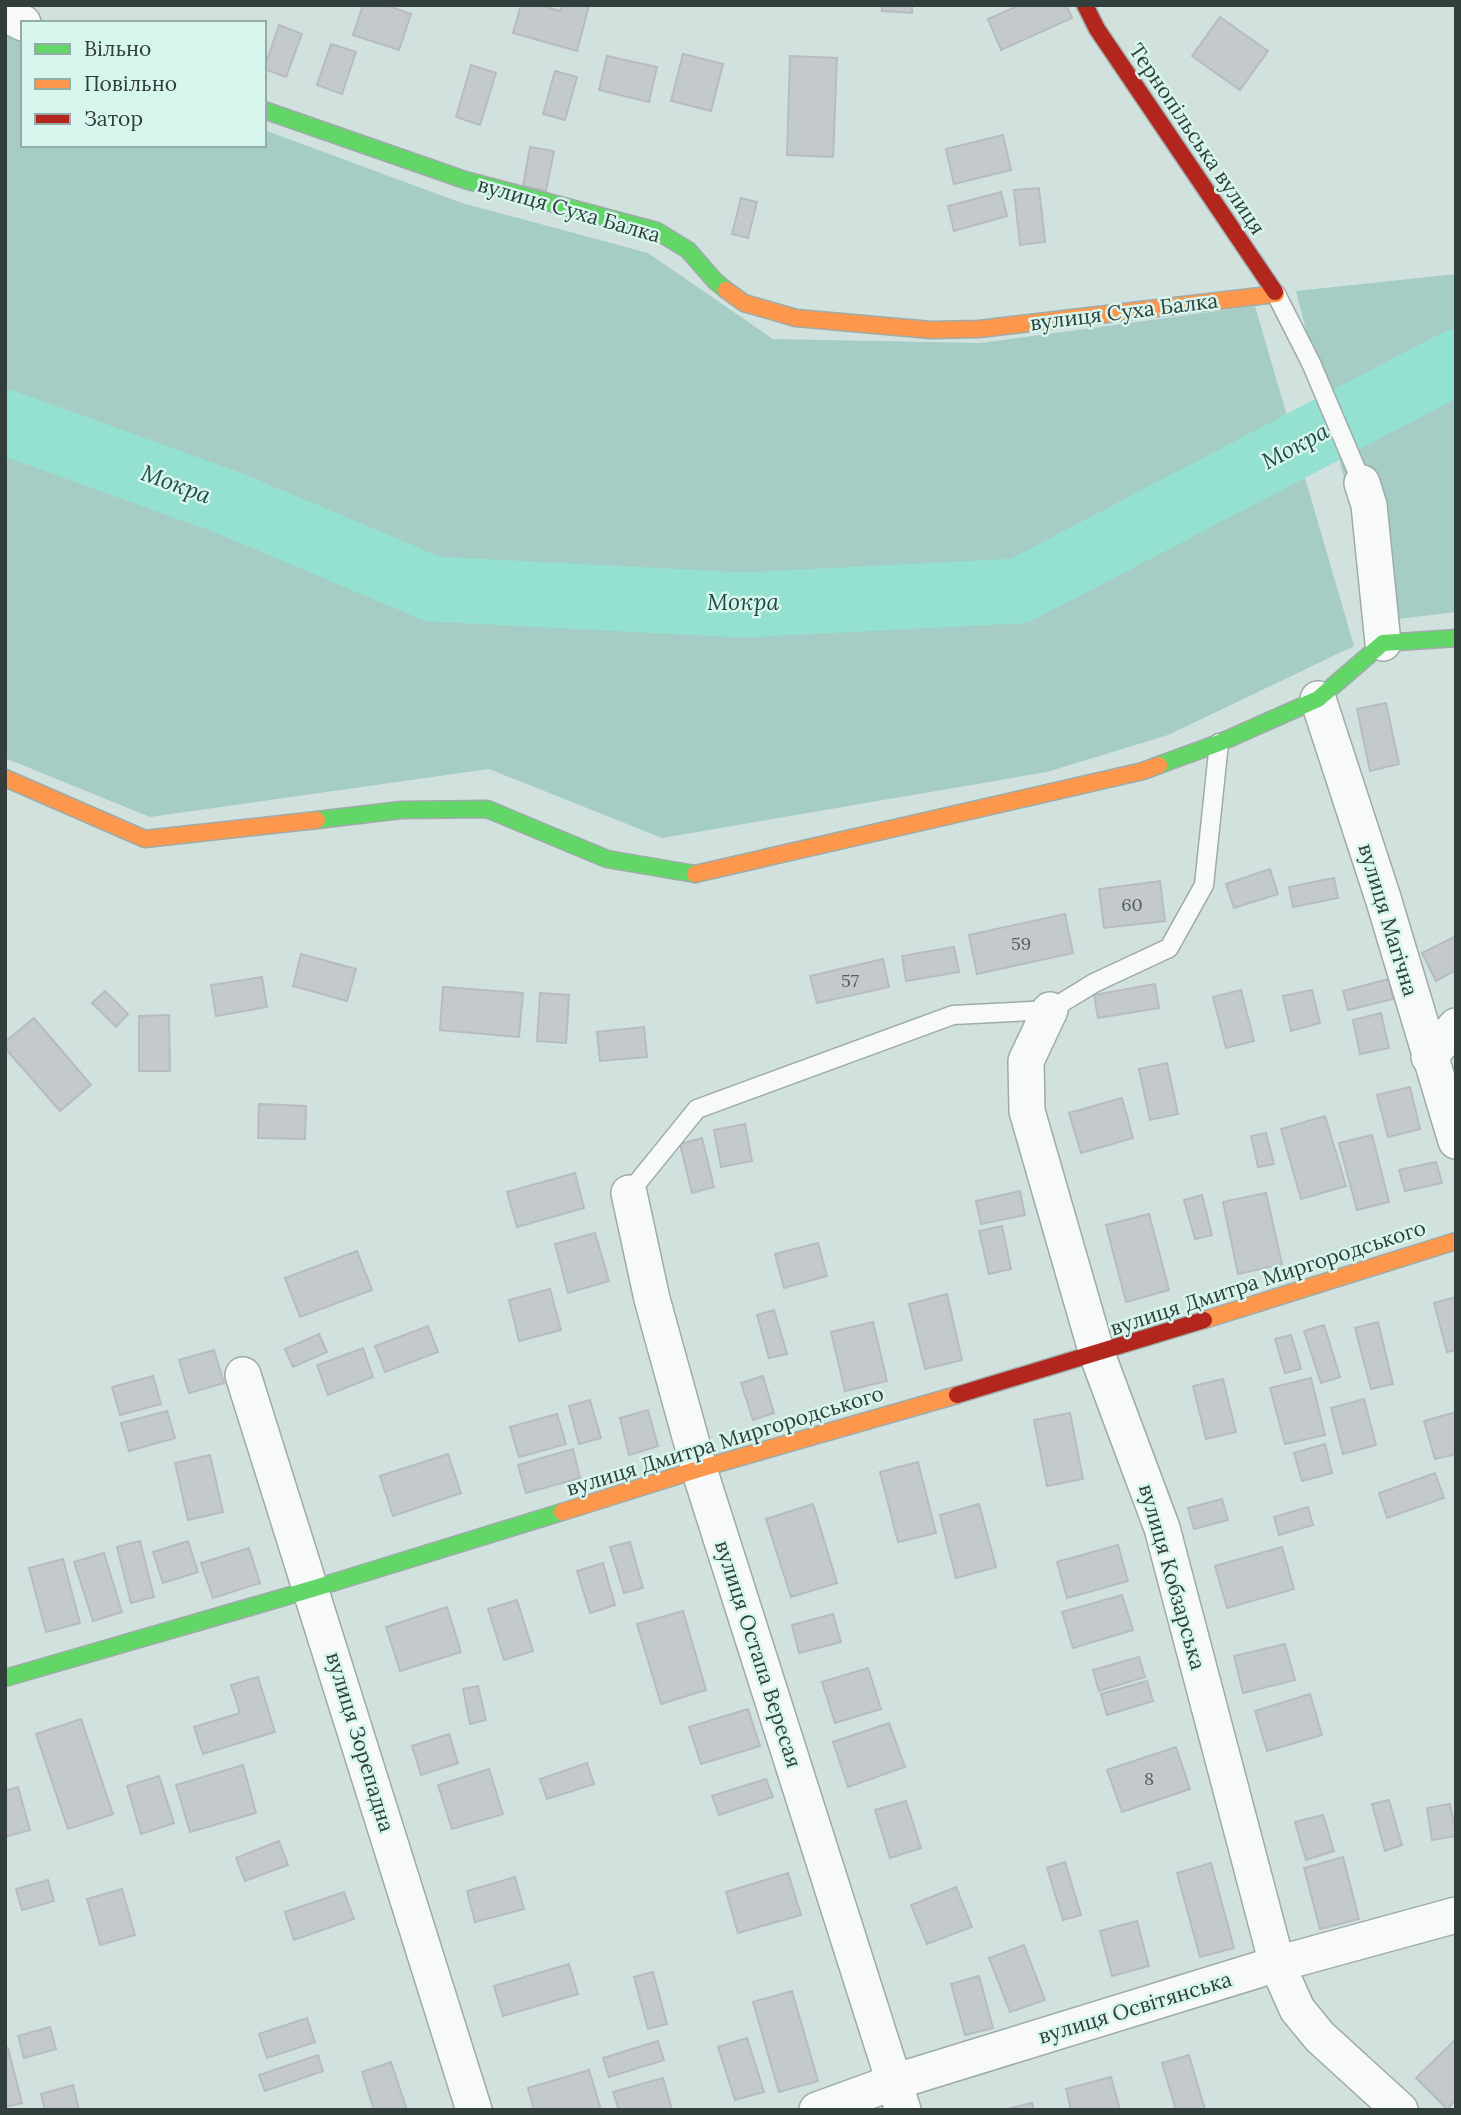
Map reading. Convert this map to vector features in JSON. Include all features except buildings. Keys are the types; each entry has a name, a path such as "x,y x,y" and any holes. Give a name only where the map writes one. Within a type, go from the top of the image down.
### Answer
{"street":[{"name":"Тернопільська вулиця","path":"1085,5 1097,29 1276,294"},
{"path":"5,14 21,22"},
{"name":"вулиця Суха Балка","path":"266,111 465,180 657,230 688,250 715,281 744,303 796,318 931,330 979,329 1276,294"},
{"path":"1362,483 1369,505 1383,643"},
{"path":"5,778 145,839 401,810 487,808 607,859 691,875 1143,771 1219,743 1318,699 1383,643 1456,638"},
{"name":"вулиця Магічна","path":"1318,699 1456,1141"},
{"name":"вулиця Кобзарська","path":"1050,1010 1026,1060 1027,1111 1097,1354 1162,1528 1277,1964 1297,2009 1320,2036 1400,2110"},
{"path":"1429,1057 1456,1026"},
{"name":"вулиця Остапа Вересая","path":"629,1193 652,1299 699,1469 899,2096"},
{"name":"вулиця Дмитра Миргородського","path":"5,1678 312,1589 699,1469 1097,1354 1456,1241"},
{"name":"вулиця Зорепадна","path":"243,1375 474,2110"},
{"name":"вулиця Освітянська","path":"817,2110 899,2096 1277,1964 1456,1915"}],"lane":[{"path":"1276,294 1311,363 1362,483"},
{"path":"629,1193 697,1109 953,1015 1050,1010 1094,983 1169,948 1204,885 1219,743"}],"green space":[{"path":"5,31 21,38 21,147 266,147 266,131 462,203 648,253 773,339 980,343 1255,306 1354,646 1168,735 1047,772 662,838 489,769 150,817 5,758"},
{"path":"1456,274 1456,612 1390,620 1374,595 1296,291"}],"waterway":[{"name":"Мокра","path":"5,422 229,503 433,589 743,605 1019,591 1456,362"}],"traffic: fast":[{"path":"266,111 465,180 657,231 688,250 726,290"},
{"path":"1159,765 1219,743 1318,699 1383,643 1456,638"},
{"path":"317,820 401,810 487,809 607,859 695,874"},
{"path":"5,1678 312,1589 562,1512"}],"traffic: slow":[{"path":"726,290 744,303 796,318 931,330 979,329 1276,294 1275,292"},
{"path":"695,874 1143,771 1159,765"},
{"path":"5,778 145,839 317,820"},
{"path":"1204,1320 1456,1241"},
{"path":"562,1512 699,1469 957,1395"}],"traffic: jam":[{"path":"1085,5 1097,29 1275,292"},
{"path":"957,1395 1204,1320"}]}
